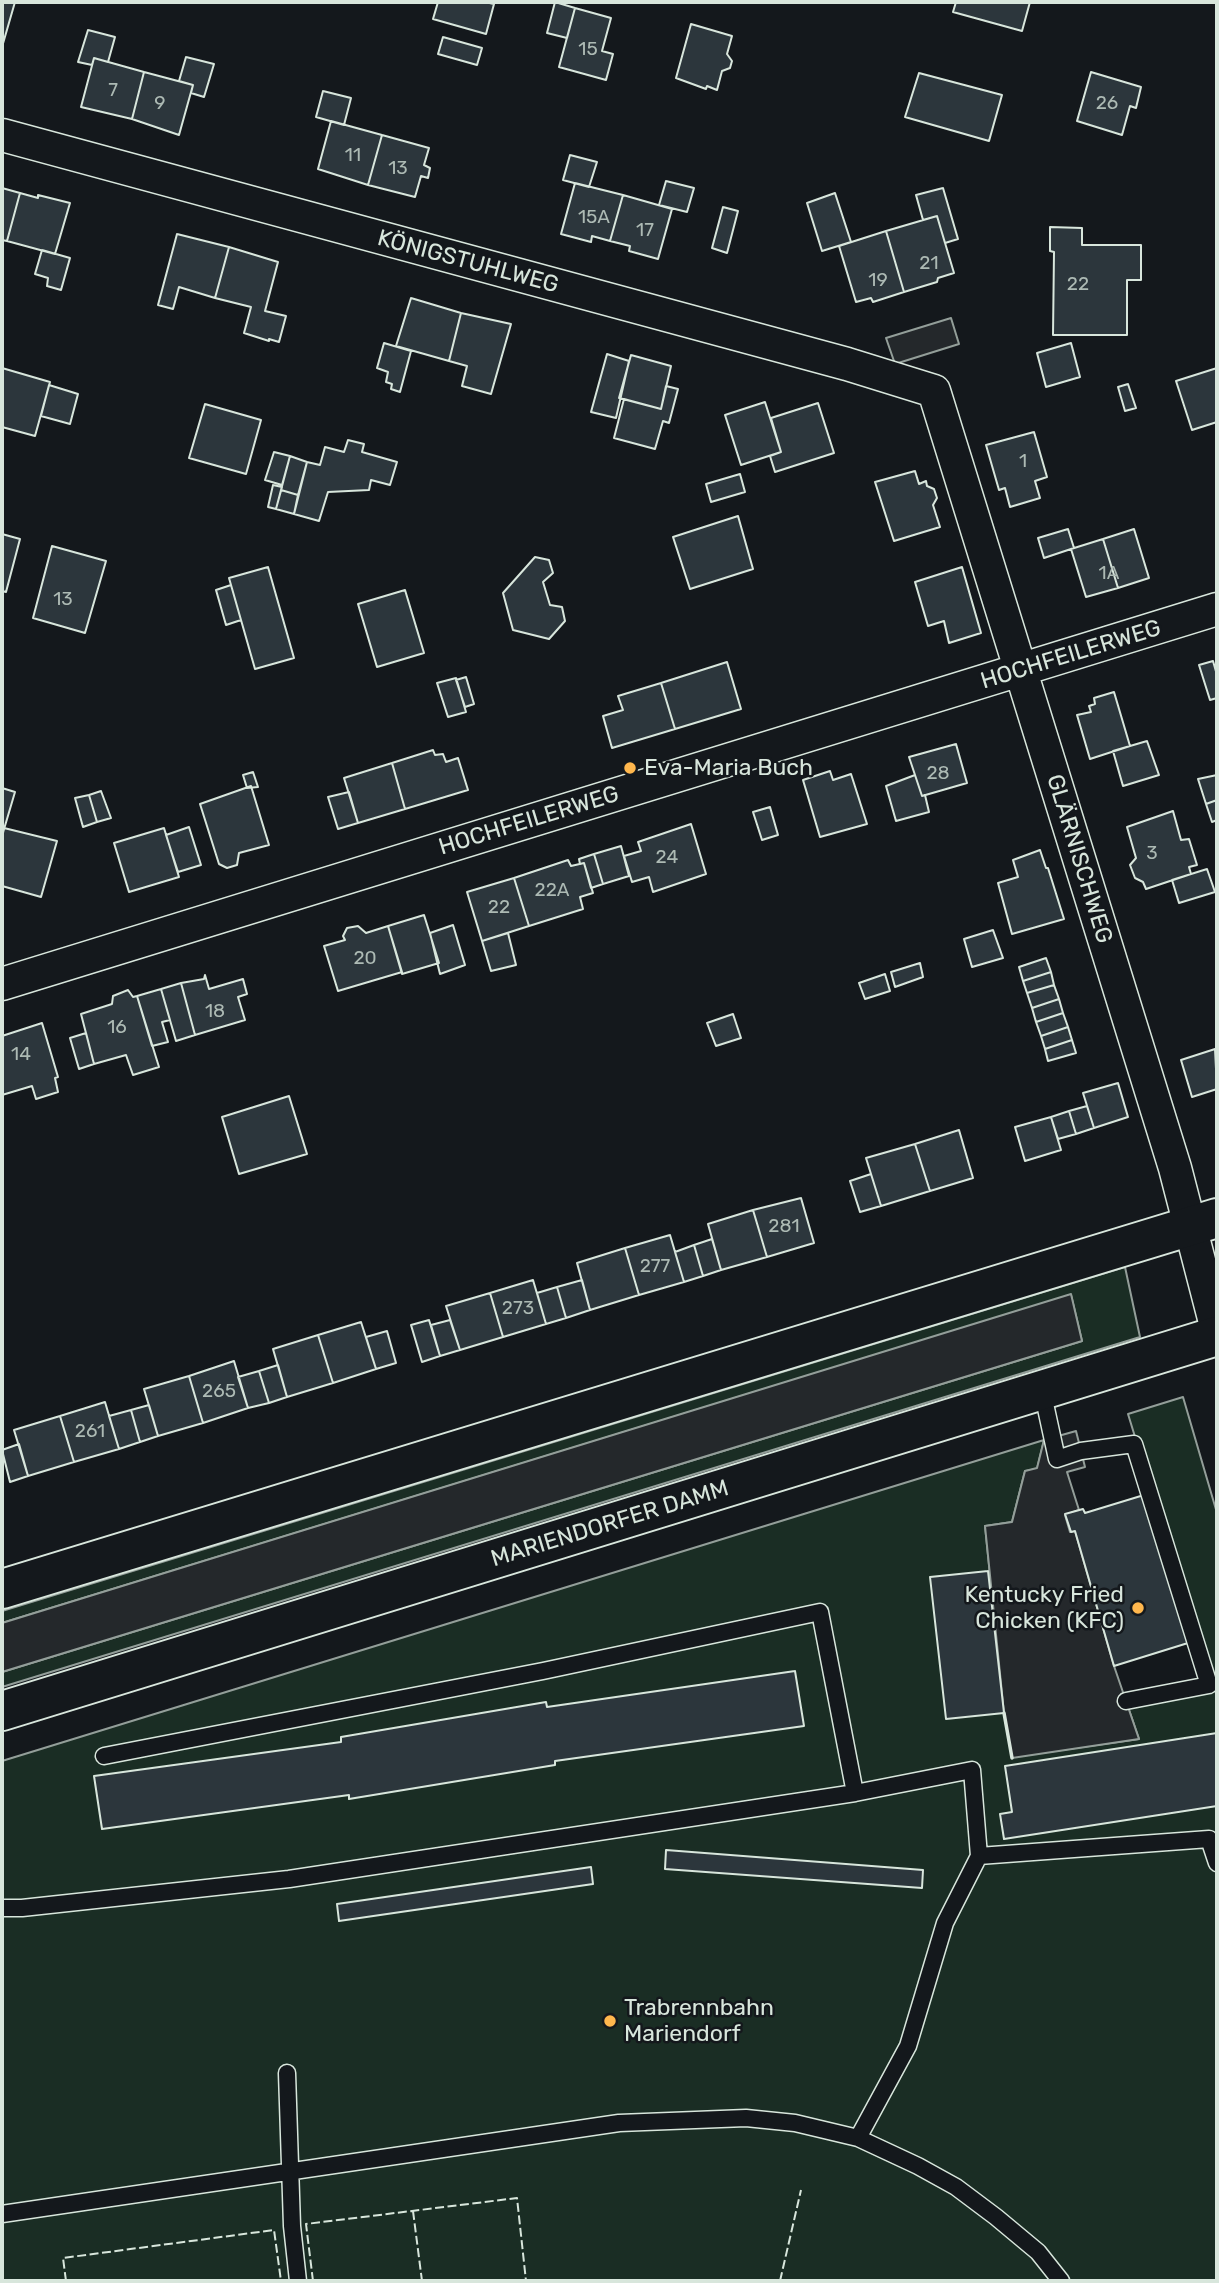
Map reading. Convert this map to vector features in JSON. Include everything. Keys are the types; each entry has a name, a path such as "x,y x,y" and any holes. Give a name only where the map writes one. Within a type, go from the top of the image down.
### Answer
{"main road":[{"path":"2,1589 1204,1222"},
{"name":"MARIENDORFER DAMM","path":"2,1711 1217,1336"}],"street":[{"name":"KÖNIGSTUHLWEG","path":"2,135 847,364 934,391"},
{"name":"GLÄRNISCHWEG","path":"934,391 1021,670 1204,1222 1217,1330"},
{"name":"HOCHFEILERWEG","path":"2,984 1217,609"}],"lane":[{"path":"1042,1390 1058,1459 1081,1451 1134,1444 1209,1685 1126,1701"},
{"path":"104,1756 543,1671 820,1612 855,1793"},
{"path":"2,1908 22,1909 289,1879 855,1793 972,1770 979,1856 945,1923 908,2046 858,2138"},
{"path":"979,1856 1209,1839 1217,1863"},
{"path":"287,2073 292,2226 298,2281"},
{"path":"2,2214 619,2123 746,2118 795,2123 858,2138 956,2187 1038,2252 1061,2281"}],"green space":[{"path":"1125,1267 1140,1337 2,1687 2,1672 1082,1341 1071,1295 2,1623 2,1611"},
{"name":"Trabrennbahn Mariendorf","path":"1183,1397 1217,1513 1217,2281 2,2281 2,1761 1044,1440 1037,1469 1025,1471 1012,1522 985,1526 1004,1713 1012,1757 1139,1739 1127,1704 1212,1688 1128,1414"}],"shaded area":[{"path":"951,318 959,344 895,364 886,338"},
{"path":"1071,1294 1082,1341 2,1672 2,1623"},
{"path":"1076,1431 1085,1467 1067,1472 1079,1510 1065,1515 1070,1532 1075,1531 1114,1666 1139,1739 1012,1758 1004,1713 985,1526 1012,1522 1025,1471 1037,1468 1044,1440"}],"building":[{"path":"2,2 15,2 2,47"},
{"path":"438,2 494,4 486,34 433,19"},
{"path":"555,2 575,8 567,38 547,33"},
{"path":"956,2 1030,2 1022,31 953,12"},
{"path":"575,8 611,18 602,51 613,54 606,80 559,67"},
{"path":"691,24 732,36 727,54 732,61 730,68 722,71 717,90 707,86 706,89 676,78"},
{"path":"88,30 115,37 108,62 94,58 92,65 78,62"},
{"path":"443,37 482,48 477,65 438,54"},
{"path":"186,57 214,64 204,97 191,93 193,85 179,81"},
{"path":"94,58 144,72 132,119 81,107"},
{"path":"144,72 193,85 179,135 132,119"},
{"path":"1091,72 1141,87 1136,108 1130,106 1122,135 1077,121"},
{"path":"919,73 1002,95 989,141 905,117"},
{"path":"323,91 351,98 344,125 316,117"},
{"path":"331,121 382,135 368,185 318,169"},
{"path":"382,135 429,148 424,165 430,168 428,178 421,176 415,197 368,185"},
{"path":"570,155 597,162 589,187 563,180"},
{"path":"666,181 694,188 687,212 659,205"},
{"path":"575,183 623,195 610,241 592,236 591,242 561,234"},
{"path":"2,188 20,193 7,241 2,240"},
{"path":"943,188 958,239 945,243 937,216 923,220 916,195"},
{"path":"20,193 70,203 55,254 7,241"},
{"path":"835,193 851,242 822,251 807,203"},
{"path":"623,195 672,209 658,259 629,251 630,246 610,241"},
{"path":"723,207 738,211 727,253 712,248"},
{"path":"937,216 954,273 938,278 937,282 904,292 886,231"},
{"path":"1050,227 1082,228 1082,245 1141,245 1141,280 1127,280 1127,335 1053,335 1054,252 1050,251"},
{"path":"886,231 904,292 873,302 871,298 856,302 839,246"},
{"path":"177,234 229,247 215,298 179,287 173,309 158,305"},
{"path":"229,247 278,262 265,311 286,316 279,342 244,333 251,307 215,298"},
{"path":"42,250 70,258 61,290 47,286 48,278 35,274"},
{"path":"411,298 461,313 449,361 396,346"},
{"path":"461,313 511,324 491,394 462,386 467,366 449,361"},
{"path":"384,343 411,351 400,392 391,389 392,384 386,382 388,372 377,368"},
{"path":"1071,343 1080,377 1046,387 1037,353"},
{"path":"607,354 629,361 616,418 591,412"},
{"path":"631,355 671,366 661,409 619,398"},
{"path":"2,368 50,382 35,436 2,427"},
{"path":"1217,368 1217,422 1192,430 1176,381"},
{"path":"1128,384 1136,408 1125,411 1118,387"},
{"path":"49,385 78,394 70,424 41,416"},
{"path":"666,386 678,389 669,423 663,421 655,449 614,438 624,399 661,409"},
{"path":"765,402 781,452 741,465 725,415"},
{"path":"818,403 834,453 775,472 770,456 781,452 771,418"},
{"path":"205,404 261,420 246,474 189,458"},
{"path":"1034,432 1047,477 1035,481 1040,498 1010,507 1005,488 999,490 986,445"},
{"path":"348,440 364,444 362,452 397,462 390,485 371,480 369,490 328,492 319,521 294,514 307,462 320,465 325,447 344,452"},
{"path":"274,452 290,456 282,485 265,480"},
{"path":"290,456 307,462 298,495 281,490"},
{"path":"915,471 919,484 926,481 927,486 934,489 937,498 933,505 940,527 894,541 875,482"},
{"path":"740,474 745,492 711,502 706,484"},
{"path":"273,485 282,487 276,509 268,507"},
{"path":"281,490 298,495 294,514 276,509"},
{"path":"738,516 753,569 690,589 673,537"},
{"path":"1068,529 1074,548 1044,558 1038,538"},
{"path":"1134,529 1149,578 1118,588 1103,539"},
{"path":"2,534 20,539 6,592 2,591"},
{"path":"1103,539 1118,588 1086,597 1071,549"},
{"path":"52,546 106,561 85,633 33,618"},
{"path":"535,557 549,560 553,573 543,582 550,605 562,607 565,621 549,639 513,630 503,593"},
{"path":"268,567 294,658 255,669 229,578"},
{"path":"962,567 981,633 949,643 944,621 928,626 915,582"},
{"path":"231,585 241,620 226,625 216,590"},
{"path":"405,590 424,653 377,667 358,604"},
{"path":"1213,661 1217,675 1217,698 1210,700 1199,665"},
{"path":"727,662 741,709 675,729 661,683"},
{"path":"466,677 474,704 465,707 456,680"},
{"path":"456,678 466,712 448,717 437,683"},
{"path":"661,683 675,729 612,748 603,716 623,710 618,696"},
{"path":"1114,692 1130,746 1090,759 1077,715 1091,712 1089,706 1095,704 1094,698"},
{"path":"1147,741 1159,775 1123,786 1113,751"},
{"path":"956,744 967,783 922,796 909,757"},
{"path":"433,750 435,755 443,754 446,762 458,758 468,790 405,809 392,763"},
{"path":"392,763 405,809 358,823 344,778"},
{"path":"830,771 833,780 851,774 867,824 820,837 803,780"},
{"path":"253,772 258,787 247,788 243,775"},
{"path":"915,775 922,796 925,795 929,812 896,821 886,786"},
{"path":"1217,775 1217,800 1206,804 1198,779"},
{"path":"251,786 269,845 239,853 237,865 227,868 219,864 200,804"},
{"path":"2,788 15,792 2,836"},
{"path":"101,791 111,818 97,822 89,795"},
{"path":"349,792 358,823 338,829 328,797"},
{"path":"89,795 97,822 83,827 75,798"},
{"path":"1217,800 1217,820 1212,822 1206,804"},
{"path":"770,807 778,835 762,840 753,812"},
{"path":"1173,811 1181,840 1189,839 1197,865 1189,867 1191,874 1146,889 1143,882 1135,878 1130,865 1136,858 1127,827"},
{"path":"691,824 706,874 653,892 649,877 632,882 624,856 641,851 638,842"},
{"path":"189,827 201,865 178,872 166,835"},
{"path":"4,828 57,841 41,897 2,886"},
{"path":"164,828 179,877 129,892 114,843"},
{"path":"621,846 629,876 603,884 594,854"},
{"path":"1040,850 1064,919 1012,934 998,883 1018,877 1013,860"},
{"path":"594,854 603,884 591,888 584,863 580,864 579,859"},
{"path":"568,860 571,866 584,863 593,893 580,897 583,909 529,926 514,878"},
{"path":"1207,869 1215,892 1179,903 1172,880"},
{"path":"514,878 529,926 482,941 467,892"},
{"path":"424,915 439,963 402,974 388,926"},
{"path":"453,925 465,965 440,974 430,933"},
{"path":"358,926 366,933 388,926 402,972 338,991 324,946 345,940 343,936 347,928"},
{"path":"993,930 1003,958 972,967 964,939"},
{"path":"508,933 516,965 491,971 482,941"},
{"path":"1046,958 1051,972 1023,981 1019,967"},
{"path":"920,963 923,977 895,987 891,972"},
{"path":"1051,972 1054,985 1027,993 1023,981"},
{"path":"885,974 890,991 865,999 859,983"},
{"path":"205,975 209,989 243,979 247,994 238,997 245,1020 195,1035 181,983 204,979"},
{"path":"181,983 195,1035 176,1041 161,989"},
{"path":"1054,985 1059,999 1032,1008 1027,993"},
{"path":"161,989 170,1020 162,1022 168,1042 152,1046 137,996"},
{"path":"128,990 133,997 137,996 159,1067 133,1075 126,1055 94,1064 81,1014 112,1004 113,996"},
{"path":"1059,999 1063,1013 1036,1022 1032,1008"},
{"path":"1063,1013 1068,1027 1041,1036 1036,1022"},
{"path":"733,1014 741,1038 716,1046 707,1023"},
{"path":"42,1023 58,1077 55,1078 58,1092 36,1099 32,1086 2,1095 2,1036"},
{"path":"1068,1027 1072,1040 1045,1049 1041,1036"},
{"path":"86,1033 94,1064 79,1069 70,1038"},
{"path":"1072,1040 1076,1053 1048,1061 1045,1049"},
{"path":"1215,1049 1217,1089 1192,1097 1181,1060"},
{"path":"1118,1083 1128,1117 1094,1128 1083,1093"},
{"path":"289,1096 307,1154 239,1174 222,1117"},
{"path":"1087,1106 1094,1128 1076,1134 1069,1111"},
{"path":"1069,1111 1076,1134 1058,1139 1051,1117"},
{"path":"1051,1117 1061,1150 1025,1161 1015,1127"},
{"path":"959,1130 973,1178 930,1191 915,1144"},
{"path":"915,1144 930,1191 881,1206 866,1158"},
{"path":"871,1174 881,1206 860,1212 850,1181"},
{"path":"801,1198 814,1243 767,1257 753,1210"},
{"path":"753,1210 767,1257 721,1270 708,1224"},
{"path":"670,1235 684,1282 639,1295 625,1248"},
{"path":"712,1239 721,1270 703,1276 694,1245"},
{"path":"694,1245 703,1276 684,1282 675,1252"},
{"path":"625,1248 639,1295 590,1310 577,1263"},
{"path":"533,1280 546,1324 503,1337 490,1293"},
{"path":"582,1280 590,1310 566,1318 557,1287"},
{"path":"557,1287 566,1318 546,1324 537,1293"},
{"path":"490,1293 503,1337 460,1350 446,1306"},
{"path":"429,1320 440,1356 422,1362 411,1325"},
{"path":"450,1320 460,1350 440,1356 431,1325"},
{"path":"361,1322 376,1369 333,1383 318,1335"},
{"path":"387,1331 396,1363 376,1369 366,1337"},
{"path":"318,1335 333,1383 287,1397 273,1349"},
{"path":"234,1361 248,1408 203,1423 189,1376"},
{"path":"278,1365 287,1397 269,1403 259,1371"},
{"path":"259,1371 269,1403 248,1408 238,1377"},
{"path":"189,1376 203,1423 158,1436 144,1389"},
{"path":"105,1402 119,1449 74,1462 60,1416"},
{"path":"149,1405 158,1436 140,1442 131,1410"},
{"path":"131,1410 140,1442 119,1449 109,1416"},
{"path":"60,1416 74,1462 28,1476 14,1430"},
{"path":"19,1444 28,1476 10,1482 2,1450"},
{"name":"Kentucky Fried Chicken (KFC)","path":"1144,1495 1188,1643 1114,1666 1075,1531 1071,1532 1065,1514 1083,1509 1085,1513"},
{"path":"988,1571 1004,1713 946,1719 930,1577"},
{"path":"795,1671 804,1726 555,1761 555,1765 349,1799 349,1795 102,1829 94,1776 341,1742 341,1737 546,1702 547,1707"},
{"path":"1217,1733 1217,1806 1004,1839 1000,1814 1012,1812 1005,1766"},
{"path":"666,1850 923,1870 922,1888 665,1869"},
{"path":"591,1867 593,1884 339,1921 337,1904"}],"fence":[{"path":"780,2281 801,2190"},
{"path":"313,2281 306,2224 517,2198 526,2281"},
{"path":"413,2211 422,2281"},
{"path":"66,2281 63,2258 274,2230 281,2281"}],"wall":[{"path":"1004,1713 1012,1758"}],"place":[{"name":"Eva-Maria Buch","path":"630,768"},
{"name":"Kentucky Fried Chicken (KFC)","path":"1138,1608"},
{"name":"Trabrennbahn Mariendorf","path":"610,2021"}]}
